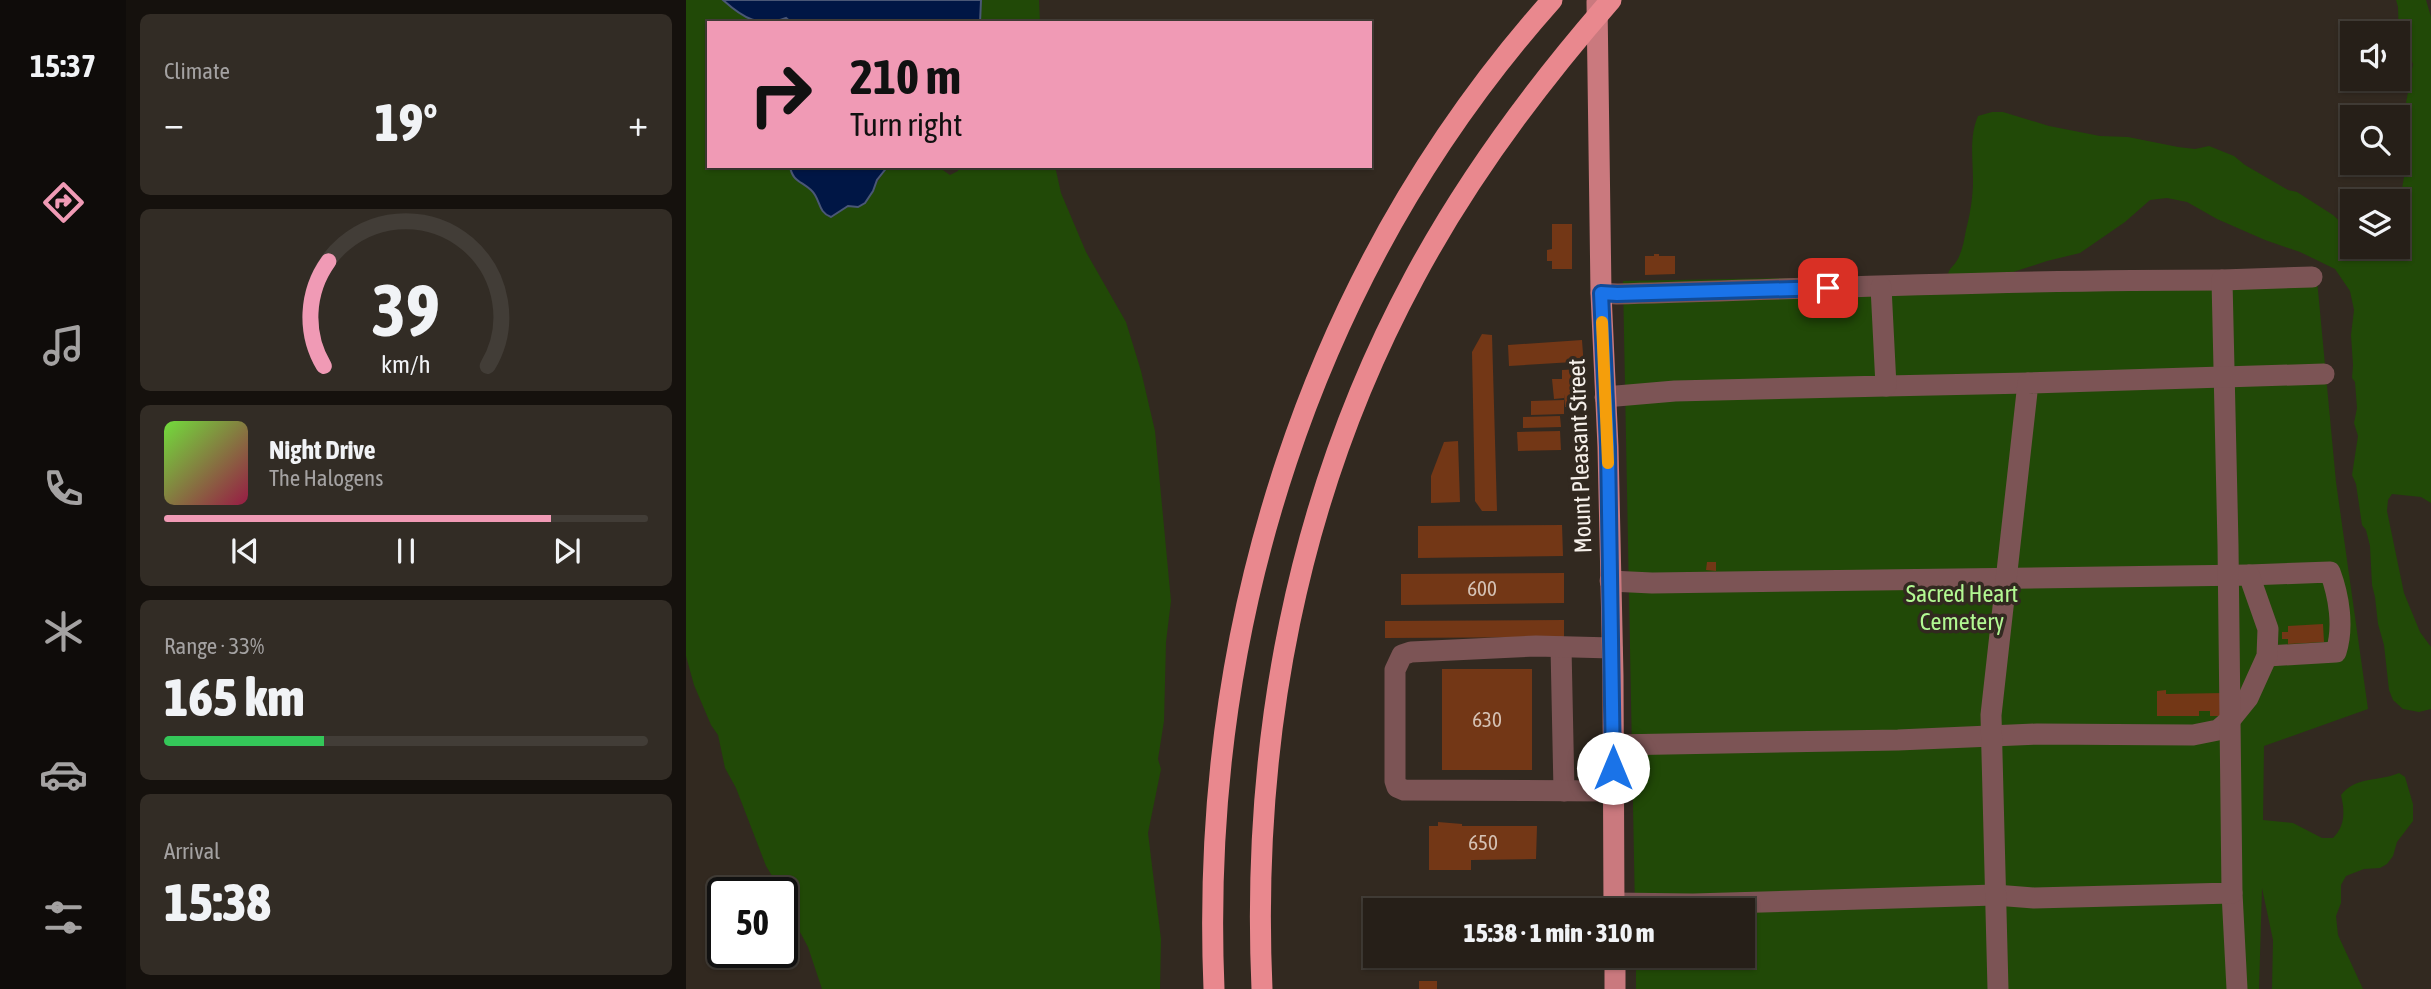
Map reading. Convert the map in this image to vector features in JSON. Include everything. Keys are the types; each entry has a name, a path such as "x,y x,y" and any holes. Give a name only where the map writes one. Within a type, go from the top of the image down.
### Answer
{"highway":[{"path":"1214,989 1213,858 1226,714 1248,593 1281,476 1325,357 1394,221 1452,127 1498,65 1552,0"},
{"path":"1262,989 1260,856 1273,709 1296,591 1317,517 1344,439 1394,319 1454,209 1519,113 1611,0"}],"main road":[{"name":"Mount Pleasant Street","path":"1597,0 1601,293 1612,648 1614,898"},
{"path":"1615,968 1615,989"}],"lane":[{"path":"1601,293 2312,277"},
{"path":"2222,280 2232,893 2237,989"},
{"path":"1881,287 1886,386"},
{"path":"1605,397 1675,391 2324,374"},
{"path":"1998,989 1991,715 2028,383"},
{"path":"1610,581 1652,583 2330,572 2339,613 2340,640 2336,652 2267,656"},
{"path":"1613,745 2037,734 2193,734 2218,730 2248,698 2267,656 2268,629 2249,575"},
{"path":"1612,648 1561,647 1411,652 1402,655 1395,670 1395,780 1397,787 1404,790 1613,791"},
{"path":"1561,647 1564,791"},
{"path":"1755,902 1995,895 2034,898 2232,893"}],"green space":[{"path":"686,0 723,0 752,21 707,21 707,168 790,168 796,180 813,193 821,210 858,207 887,168 940,168 950,175 959,168 1055,168 1061,193 1086,252 1126,322 1155,431 1171,601 1166,642 1164,721 1158,759 1161,769 1148,833 1161,939 1160,989 822,989 808,947 798,928 798,877 773,877 766,866 736,788 725,768 718,735 694,685 686,656"},
{"path":"981,0 1039,0 1040,21 980,21"},
{"name":"Sacred Heart Cemetery","path":"2396,0 2426,0 2431,17 2431,503 2421,497 2392,494 2388,500 2387,511 2404,593 2420,632 2431,647 2431,709 2419,712 2403,709 2393,700 2389,690 2384,645 2372,585 2370,546 2362,525 2356,484 2352,475 2358,436 2354,423 2357,408 2355,382 2352,378 2351,335 2354,310 2350,291 2335,269 2217,219 2187,202 2167,198 2150,200 2125,222 2080,253 2007,274 2316,269 2336,482 2368,709 2264,746 2263,820 2293,823 2322,838 2333,838 2342,824 2341,795 2347,789 2360,782 2399,773 2405,777 2413,804 2413,821 2397,842 2393,856 2380,868 2364,869 2346,876 2341,885 2341,903 2336,916 2338,935 2363,989 2272,989 2273,940 2262,888 2259,989 1636,989 1636,968 1755,968 1755,898 1635,898 1623,281 1948,275 1961,251 1970,212 1975,124 1978,116 1992,112 2003,112 2049,126 2100,136 2128,137 2195,149 2209,146 2234,156 2333,215 2340,222 2340,259 2410,259 2410,189 2402,189 2404,175 2410,175 2410,105 2406,103 2413,64 2410,56 2410,21 2398,21"}],"water":[{"path":"723,0 981,0 980,21 790,21 786,18 759,21 737,12"},
{"path":"790,168 886,168 865,203 858,207 848,206 831,217 823,212 811,190 795,178"}],"building":[{"path":"1552,224 1572,224 1572,269 1552,269 1552,261 1547,261 1547,250 1552,249"},
{"path":"1645,256 1675,256 1675,274 1645,275"},
{"path":"1482,334 1492,335 1497,511 1482,511 1475,501 1472,352"},
{"path":"1582,340 1584,368 1574,369 1573,362 1509,366 1508,345"},
{"path":"1582,369 1585,406 1565,407 1564,394 1564,398 1554,399 1552,379 1562,379 1562,370"},
{"path":"1564,400 1564,414 1531,415 1531,401"},
{"path":"1560,416 1561,427 1523,428 1523,417"},
{"path":"1573,417 1583,417 1584,454 1574,454"},
{"path":"1560,431 1561,450 1518,451 1517,432"},
{"path":"1458,441 1460,502 1431,503 1431,476 1444,442"},
{"path":"1562,525 1563,556 1418,558 1418,526"},
{"path":"1707,562 1716,562 1716,571 1706,570"},
{"path":"1564,573 1564,603 1401,605 1401,574"},
{"path":"1564,620 1564,637 1385,638 1385,621"},
{"path":"2323,624 2324,642 2288,644 2288,639 2282,639 2282,632 2288,632 2288,626"},
{"path":"1442,669 1532,669 1532,770 1442,770"},
{"path":"2166,690 2166,694 2224,693 2224,716 2210,716 2210,711 2199,711 2199,716 2157,716 2157,691"},
{"path":"1438,822 1462,826 1537,826 1536,859 1471,860 1471,870 1429,870 1429,826 1438,826"},
{"path":"1419,981 1437,981 1437,989 1419,989"}],"slow traffic":[{"path":"1602,322 1608,463"}],"route":[{"path":"1613,768 1608,447 1601,293 1828,288"}]}
